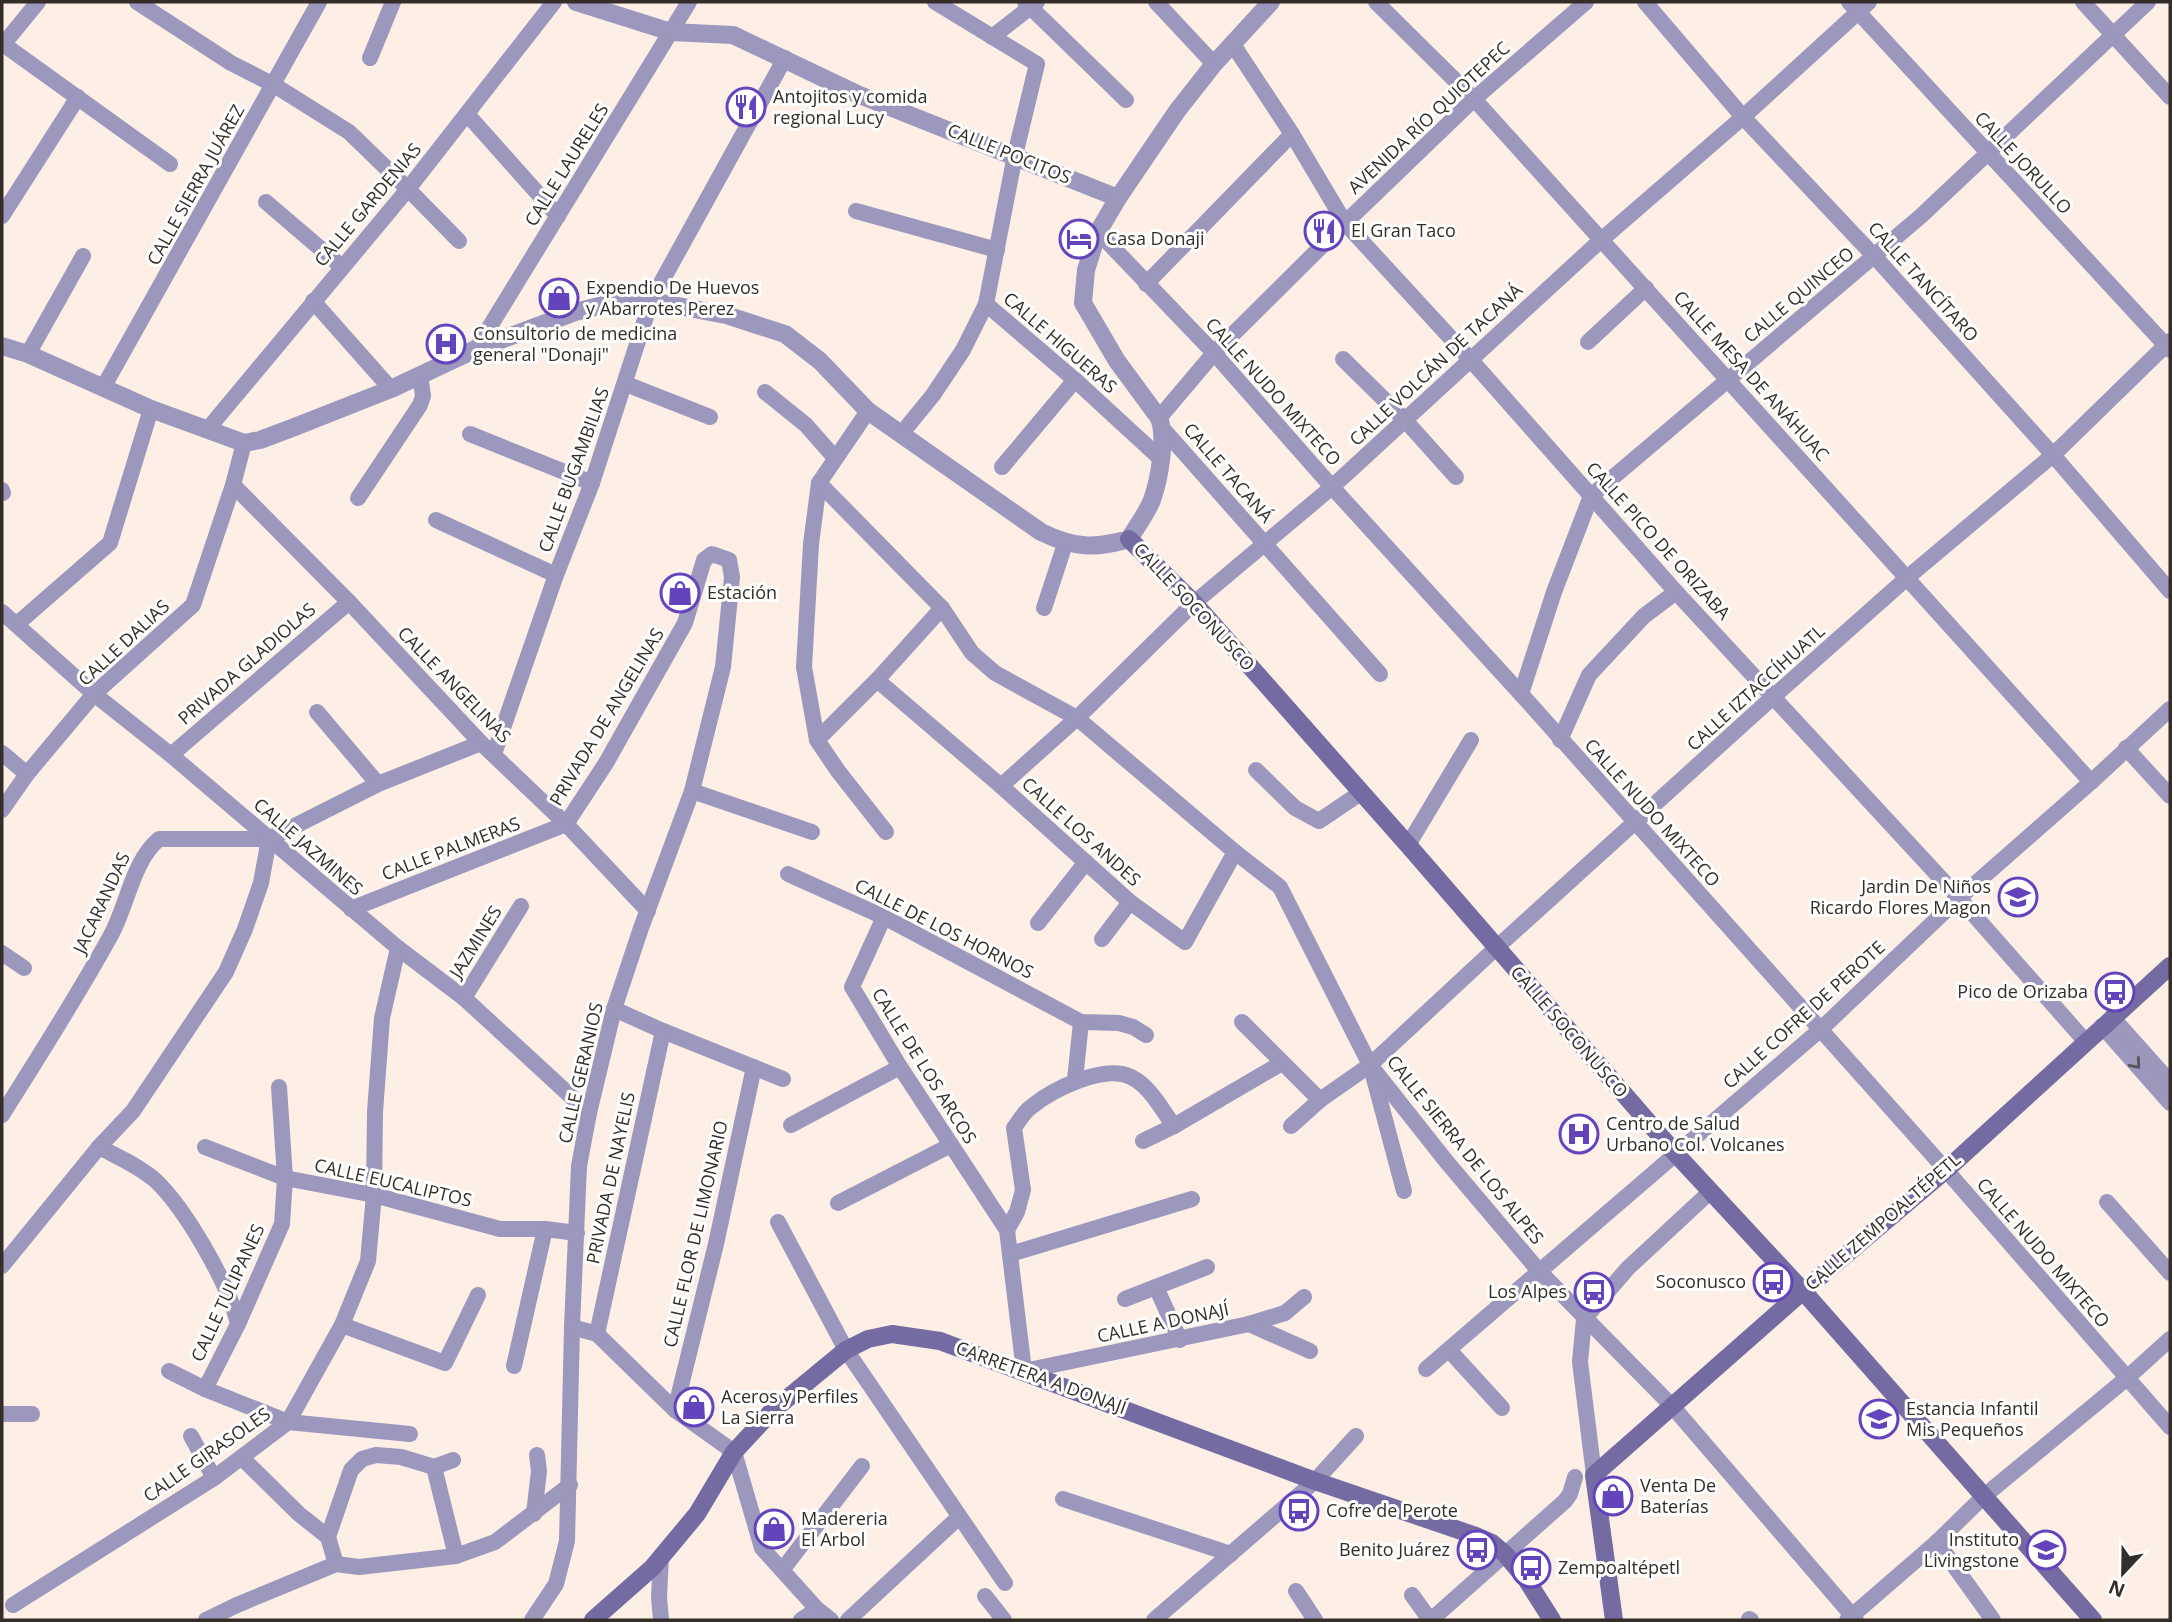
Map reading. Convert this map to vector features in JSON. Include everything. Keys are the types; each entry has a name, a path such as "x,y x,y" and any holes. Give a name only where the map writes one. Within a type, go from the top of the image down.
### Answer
{"main road":[{"name":"CALLE SOCONUSCO","path":"1129,539 1194,603 1676,1154 1803,1291 2093,1620"},
{"name":"CALLE ZEMPOALTÉPETL","path":"1594,1475 1803,1291 1946,1170 2170,966"},
{"name":"CARRETERA A DONAJÍ","path":"593,1620 652,1568 697,1514 734,1452 772,1411 846,1350 868,1339 892,1334 940,1341 1315,1481 1460,1529 1492,1543 1505,1554 1526,1579 1552,1620"},
{"path":"1594,1475 1616,1618"}],"street":[{"path":"38,2 2,45 170,163"},
{"name":"CALLE SIERRA JUÁREZ","path":"104,386 319,2"},
{"path":"369,58 393,2"},
{"name":"CALLE GARDENIAS","path":"207,430 408,189 554,2"},
{"name":"CALLE POCITOS","path":"576,2 671,32 733,35 857,94 1118,198"},
{"name":"CALLE LAURELES","path":"476,349 689,2"},
{"name":"CALLE HIGUERAS","path":"935,2 1037,64 1015,155 986,304 1075,380 1161,460"},
{"path":"1156,2 1214,64"},
{"path":"2,346 104,386 151,409 244,443 260,440 391,389 476,349 575,312 615,302 651,301 726,315 785,334 820,361 868,411 1041,532 1065,544 1106,546 1129,539 1152,500 1161,460 1161,424 1100,335 1083,303 1086,270 1098,232 1177,111 1232,43 1271,2"},
{"name":"CALLE MESA DE ANÁHUAC","path":"1376,2 1474,99 2091,782"},
{"name":"AVENIDA RÍO QUIOTEPEC","path":"1161,424 1214,353 1474,99 1586,2"},
{"name":"CALLE TANCÍTARO","path":"1645,2 1743,117 1875,257 2053,454 2170,591"},
{"path":"2083,2 2170,97"},
{"name":"CALLE QUINCEO","path":"1521,694 1554,592 1591,496 1875,257 2148,2"},
{"path":"992,37 1031,3 1126,100"},
{"path":"147,4 231,63 274,85 349,132 459,241"},
{"name":"CALLE VOLCÁN DE TACANÁ","path":"1001,786 1077,718 1194,603 1332,487 1600,241 1743,117 1859,5"},
{"name":"CALLE JORULLO","path":"1859,5 1987,153 2169,346"},
{"name":"CALLE PICO DE ORIZABA","path":"1232,43 1292,134 1345,223 1470,359 1676,592 1959,898 2086,1042"},
{"name":"CALLE BUGAMBILIAS","path":"487,748 592,483 651,301 785,58"},
{"path":"2,216 78,97"},
{"path":"467,114 558,216"},
{"path":"1146,284 1292,134"},
{"path":"266,202 342,267"},
{"path":"856,211 997,250"},
{"name":"CALLE NUDO MIXTECO","path":"1098,232 1214,353 1521,694 1946,1170 2170,1427"},
{"path":"28,354 83,257"},
{"path":"1588,342 1646,288"},
{"path":"313,300 391,389"},
{"path":"902,433 933,395 963,351 986,304"},
{"name":"CALLE IZTACCÍHUATL","path":"1291,1126 1320,1100 1370,1065 1774,696 2053,454 2169,346"},
{"path":"1343,359 1404,419 1456,477"},
{"path":"358,498 420,405 423,396 420,375"},
{"path":"1002,467 1075,380"},
{"path":"626,384 710,417"},
{"path":"765,392 806,425 835,458"},
{"path":"17,624 110,543 151,409"},
{"path":"868,411 818,483 811,544 804,667 817,740 886,832"},
{"name":"CALLE TACANÁ","path":"1161,424 1380,674"},
{"path":"470,434 592,483"},
{"name":"CALLE DALIAS","path":"2,810 27,774 94,694 193,605 233,485 244,443"},
{"name":"CALLE SIERRA DE LOS ALPES","path":"818,483 942,608 972,653 987,667 1077,718 1280,887 1370,1065 1446,1161 1539,1271 1672,1406 1852,1619"},
{"name":"CALLE ANGELINAS","path":"233,485 648,911"},
{"path":"436,520 556,575"},
{"path":"1044,608 1065,544"},
{"name":"CALLE GERANIOS","path":"532,1620 556,1584 567,1541 579,1166 589,1113 614,1009 692,791 723,667 732,578 729,560 712,554"},
{"name":"PRIVADA DE ANGELINAS","path":"566,824 606,764 685,623 705,560 712,554"},
{"path":"1560,740 1589,675 1644,616 1676,592"},
{"name":"PRIVADA GLADIOLAS","path":"171,755 349,602"},
{"path":"817,740 877,680 942,608"},
{"name":"CALLE JAZMINES","path":"2,612 94,694 171,755 351,909 464,998 589,1113"},
{"name":"CALLE LOS ANDES","path":"877,680 1001,786 1130,902 1185,942 1236,852"},
{"name":"CALLE COFRE DE PEROTE","path":"1426,1369 1821,1029 1959,898 2170,709"},
{"path":"317,712 378,784"},
{"path":"1408,845 1471,740"},
{"path":"2,1266 99,1147 133,1111 226,972 261,883 269,839 378,784 487,748"},
{"path":"2126,748 2170,796"},
{"path":"2,753 27,774"},
{"path":"1256,770 1295,808 1320,821 1362,792"},
{"path":"692,791 812,832"},
{"name":"CALLE PALMERAS","path":"351,909 566,824"},
{"name":"JACARANDAS","path":"2,1115 72,1005 113,931 150,847 159,839 269,839"},
{"path":"1038,923 1086,862"},
{"name":"CALLE DE LOS HORNOS","path":"788,874 884,917 1081,1022"},
{"path":"1102,939 1130,902"},
{"name":"JAZMINES","path":"464,998 521,906"},
{"name":"CALLE DE LOS ARCOS","path":"884,917 852,987 900,1067 1007,1230 1024,1371"},
{"name":"CALLE GIRASOLES","path":"13,1605 214,1478 288,1422 342,1325 368,1261 374,1195 375,1112 382,1018 398,948"},
{"path":"3,956 24,968"},
{"path":"614,1009 783,1079"},
{"path":"2107,1021 2170,1082"},
{"path":"2107,1021 2170,1103"},
{"path":"1075,1080 1081,1022 1119,1023 1146,1035"},
{"path":"1242,1022 1320,1100"},
{"name":"PRIVADA DE NAYELIS","path":"597,1334 663,1031"},
{"path":"1143,1141 1282,1063"},
{"path":"1370,1065 1404,1191"},
{"name":"CALLE FLOR DE LIMONARIO","path":"675,1410 716,1244 754,1067"},
{"path":"791,1125 900,1067"},
{"path":"1007,1230 1017,1212 1023,1190 1014,1128 1030,1108 1075,1080 1119,1073 1134,1078 1147,1090 1174,1126"},
{"name":"CALLE TULIPANES","path":"205,1389 238,1324 282,1224 285,1178 279,1087"},
{"path":"838,1203 951,1145"},
{"path":"99,1147 128,1161 155,1180 178,1209 224,1284 233,1302 238,1324"},
{"name":"CALLE EUCALIPTOS","path":"205,1147 285,1178 374,1195 500,1229 545,1229 577,1233"},
{"path":"1594,1475 1580,1362 1584,1319 1628,1268 1711,1191"},
{"path":"1011,1254 1192,1199"},
{"path":"2107,1202 2170,1273"},
{"path":"778,1222 846,1350 1005,1583"},
{"path":"514,1366 545,1229"},
{"path":"1125,1299 1207,1267"},
{"path":"1156,1287 1180,1340"},
{"name":"CALLE A DONAJÍ","path":"1024,1371 1249,1324 1285,1313 1304,1297"},
{"path":"342,1325 445,1363 476,1301"},
{"path":"1249,1324 1310,1351"},
{"path":"572,1327 597,1334 675,1410 734,1452 762,1548 817,1609 831,1620"},
{"path":"1852,1619 1983,1497 2170,1339"},
{"path":"1448,1350 1502,1408"},
{"path":"169,1371 205,1389 288,1422 410,1434"},
{"path":"2,1414 32,1414"},
{"path":"191,1436 214,1478"},
{"path":"1154,1620 1315,1481 1356,1436"},
{"path":"328,1537 351,1470 362,1459 376,1455 401,1457 434,1467 453,1460"},
{"path":"534,1514 539,1471 537,1455"},
{"path":"242,1458 299,1514 328,1537 336,1564"},
{"path":"783,1569 862,1466"},
{"path":"434,1467 456,1556"},
{"path":"1412,1595 1431,1620 1565,1501 1575,1477"},
{"path":"206,1620 336,1564 359,1567 456,1556 495,1542 570,1485"},
{"path":"1063,1499 1231,1554"},
{"path":"848,1620 960,1517"},
{"path":"1937,1542 1993,1620"},
{"path":"661,1556 661,1620"},
{"path":"1296,1591 1315,1620"},
{"path":"985,1595 1004,1620"},
{"path":"801,1620 817,1609"}],"place":[{"name":"Antojitos y comida regional Lucy","path":"746,107"},
{"name":"El Gran Taco","path":"1324,231"},
{"name":"Casa Donaji","path":"1079,239"},
{"name":"Expendio De Huevos y Abarrotes Perez","path":"559,298"},
{"name":"Consultorio de medicina general \"Donaji\"","path":"446,344"},
{"name":"Estación","path":"680,593"},
{"name":"Jardin De Niños Ricardo Flores Magon","path":"2018,897"},
{"name":"Pico de Orizaba","path":"2115,992"},
{"name":"Centro de Salud Urbano Col. Volcanes","path":"1579,1134"},
{"name":"Soconusco","path":"1773,1282"},
{"name":"Los Alpes","path":"1594,1292"},
{"name":"Aceros y Perfiles La Sierra","path":"694,1407"},
{"name":"Estancia Infantil Mis Pequeños","path":"1879,1419"},
{"name":"Venta De Baterías","path":"1613,1496"},
{"name":"Cofre de Perote","path":"1299,1511"},
{"name":"Madereria El Arbol","path":"774,1529"},
{"name":"Benito Juárez","path":"1477,1550"},
{"name":"Instituto Livingstone","path":"2046,1550"},
{"name":"Zempoaltépetl","path":"1531,1568"}]}
